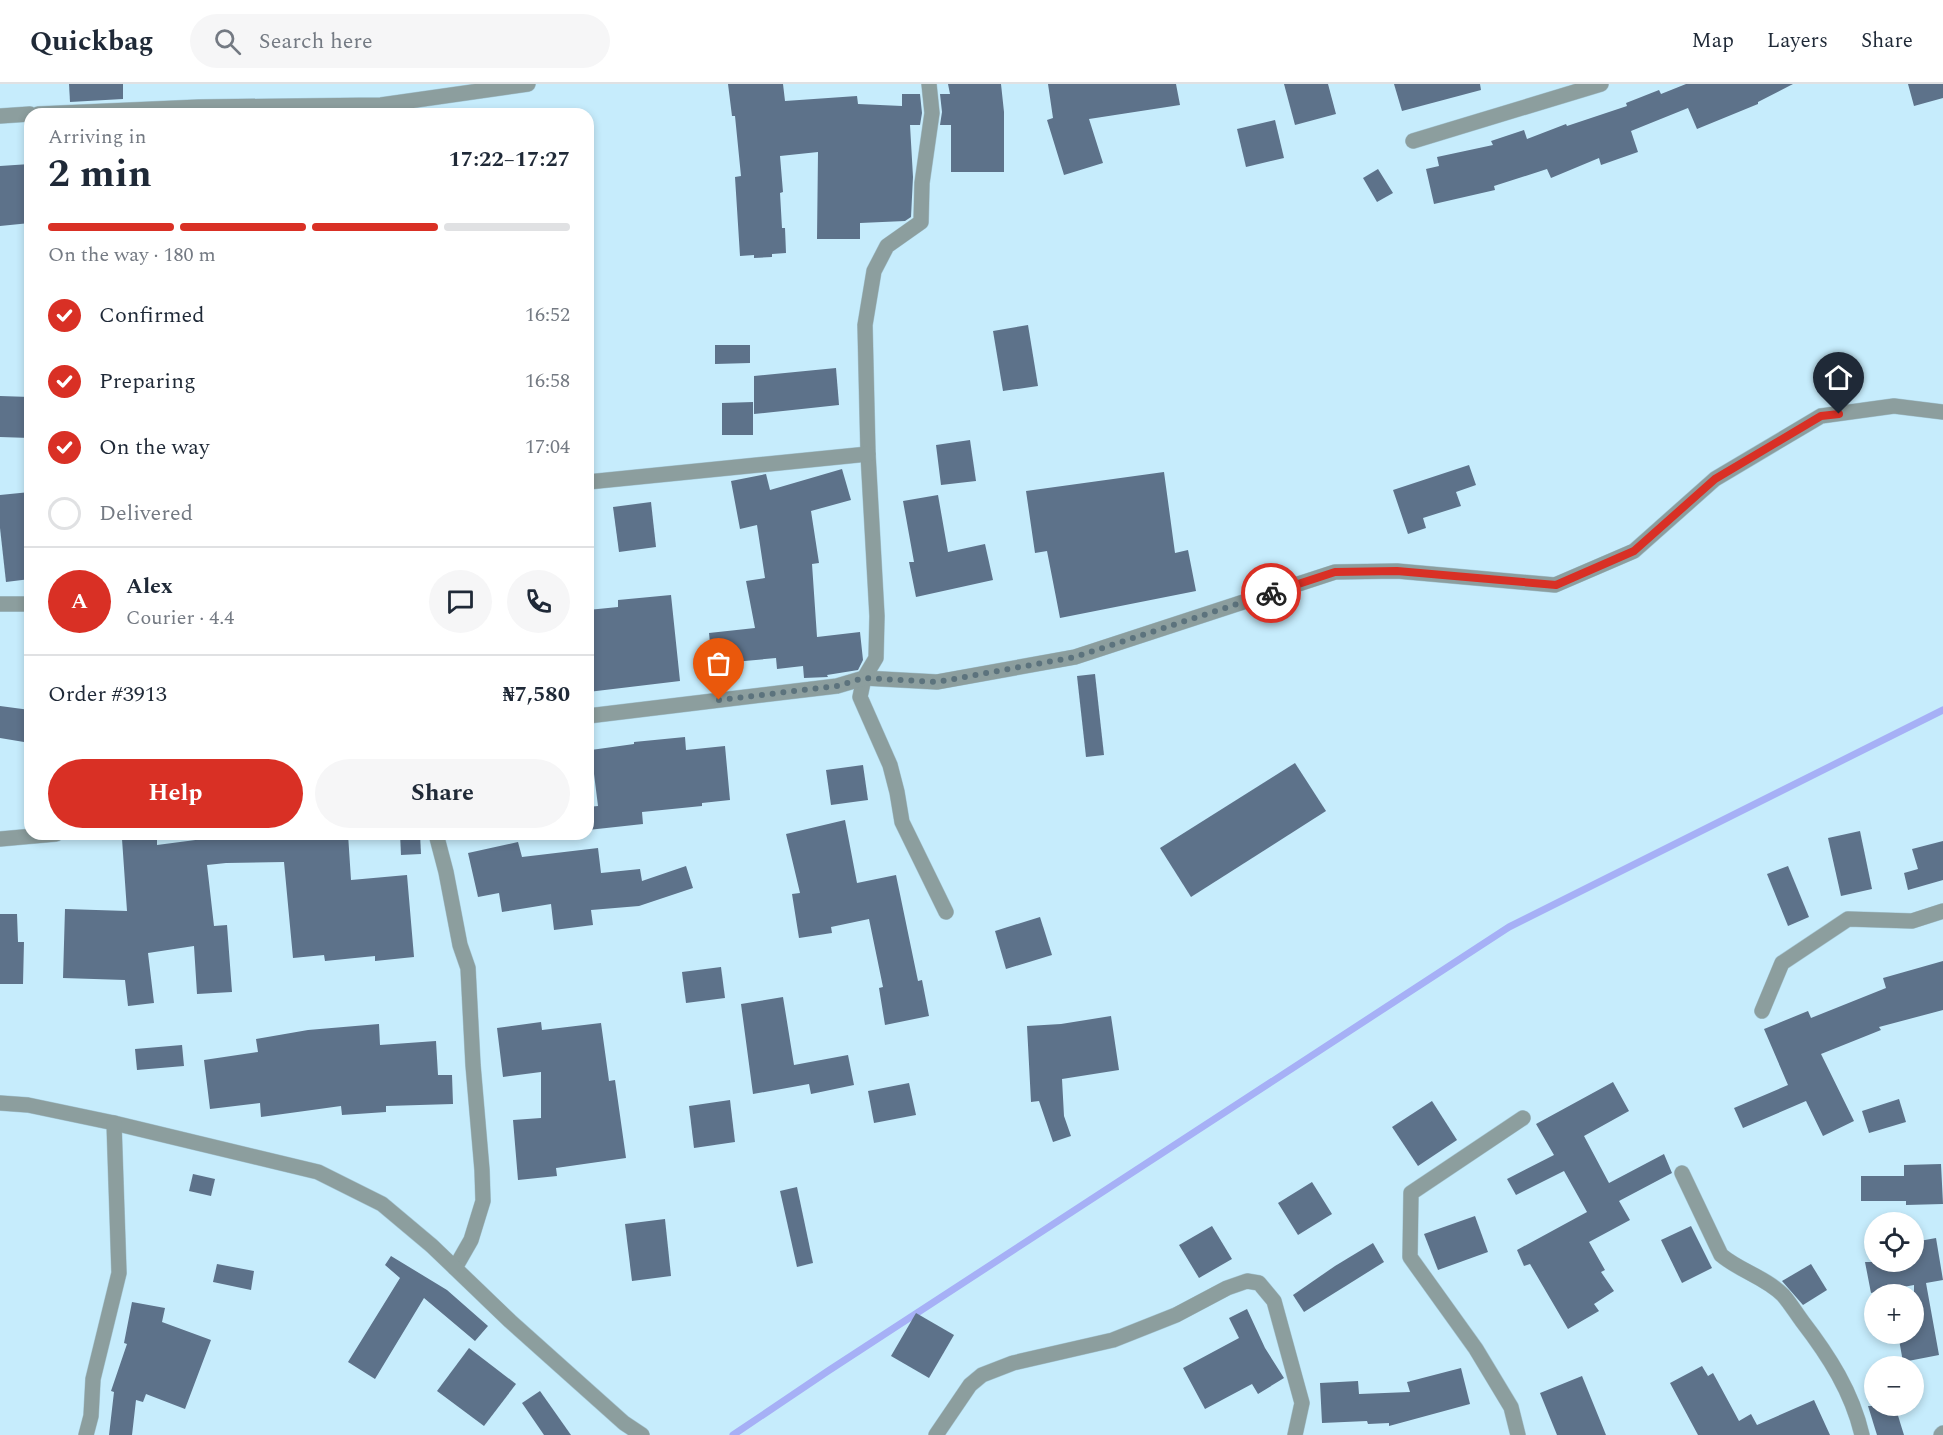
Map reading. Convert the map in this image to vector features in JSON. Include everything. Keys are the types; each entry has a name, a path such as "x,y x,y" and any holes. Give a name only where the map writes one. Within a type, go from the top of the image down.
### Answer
{"street":[{"path":"391,108 528,84"},
{"path":"929,84 932,113 922,183 921,222 887,246 874,271 865,325 868,454 877,627 876,658 864,678 860,697 890,765 902,822 946,912"},
{"path":"1413,141 1600,84"},
{"path":"176,108 259,108"},
{"path":"0,116 24,114"},
{"path":"594,715 837,686 864,678 937,682 1075,657 1335,572 1397,571 1556,585 1634,551 1715,479 1821,416 1894,406 1943,412"},
{"path":"594,481 868,454"},
{"path":"0,604 24,604"},
{"path":"0,839 24,837"},
{"path":"438,840 460,945 468,968 482,1170 483,1201 471,1240 455,1268"},
{"path":"1762,1011 1782,963 1848,919 1912,921 1943,911"},
{"path":"0,1103 28,1105 318,1172 382,1204 432,1246 597,1400 642,1435"},
{"path":"1518,1435 1511,1407 1476,1349 1410,1257 1410,1246 1412,1193 1523,1118"},
{"path":"87,1435 91,1416 93,1379 119,1273 114,1124"},
{"path":"1682,1173 1721,1255 1783,1295 1838,1371 1859,1421 1862,1435"},
{"path":"936,1435 970,1385 982,1375 1014,1363 1113,1340 1176,1315 1227,1288 1247,1281 1259,1283 1274,1301 1302,1403 1295,1435"}],"building":[{"path":"69,84 123,84 123,99 70,102"},
{"path":"728,84 783,84 785,101 857,96 858,104 902,106 902,94 920,94 922,113 920,125 910,125 913,177 911,217 905,221 860,223 860,239 817,239 818,152 780,156 783,192 780,193 782,228 785,228 786,253 772,254 772,257 740,256 735,177 741,176 735,116 732,116"},
{"path":"948,84 1001,84 1004,112 1004,172 951,172 951,125 940,125 942,112 940,94 950,94"},
{"path":"1048,84 1176,84 1180,105 1089,119 1103,163 1064,175 1047,120 1053,118"},
{"path":"1284,84 1328,84 1336,114 1295,125"},
{"path":"1394,84 1480,84 1481,90 1402,111"},
{"path":"1686,84 1793,84 1758,104 1697,129 1688,108 1631,131 1638,152 1601,165 1599,158 1551,178 1547,169 1494,186 1495,190 1434,204 1426,169 1439,166 1437,157 1493,145 1491,141 1524,130 1527,139 1566,124 1567,126 1627,106 1626,103 1659,90 1661,94"},
{"path":"1908,84 1943,84 1943,98 1914,106"},
{"path":"1275,120 1284,158 1246,167 1237,129"},
{"path":"24,164 24,224 0,226 0,166"},
{"path":"1378,169 1393,193 1377,202 1363,178"},
{"path":"1028,325 1038,386 1003,391 993,331"},
{"path":"715,345 750,345 750,363 715,364"},
{"path":"836,368 839,405 754,414 754,376"},
{"path":"0,396 24,397 24,438 0,437"},
{"path":"753,402 753,435 722,435 722,403"},
{"path":"970,440 976,481 941,485 936,445"},
{"path":"1469,465 1476,485 1456,492 1461,506 1423,518 1426,528 1408,534 1393,490"},
{"path":"842,469 851,500 811,511 819,563 812,564 817,637 860,632 863,660 858,670 827,675 828,677 804,678 803,666 777,669 776,658 712,664 709,633 755,628 746,581 765,578 757,525 740,529 731,481 766,474 770,490"},
{"path":"1164,472 1175,553 1188,550 1196,591 1060,618 1047,551 1035,553 1026,491"},
{"path":"24,493 24,580 6,582 0,528 0,495"},
{"path":"938,495 948,552 985,544 993,580 916,597 909,562 914,562 903,501"},
{"path":"651,502 656,547 619,552 613,507"},
{"path":"671,595 680,681 594,691 594,609 618,607 618,600"},
{"path":"1095,674 1104,755 1086,757 1077,676"},
{"path":"0,706 24,709 24,742 0,738"},
{"path":"685,737 686,750 725,746 730,800 702,803 702,806 642,812 643,824 594,829 594,806 598,806 594,750 634,744 634,742"},
{"path":"1295,763 1326,811 1191,897 1160,848"},
{"path":"863,765 868,800 831,805 826,770"},
{"path":"845,820 857,883 896,875 918,981 922,980 929,1016 885,1025 879,988 883,987 869,919 831,927 832,933 799,938 792,894 800,893 786,834"},
{"path":"1860,831 1872,889 1841,896 1828,838"},
{"path":"122,840 157,840 157,845 195,840 348,840 351,880 407,875 414,957 375,961 375,956 325,961 324,955 293,958 284,862 226,863 207,865 214,926 227,925 232,992 197,994 194,946 148,953 154,1003 128,1006 125,980 63,978 65,909 127,911"},
{"path":"400,840 420,840 421,854 401,855"},
{"path":"1943,841 1943,880 1908,890 1904,873 1918,869 1912,849"},
{"path":"518,842 522,857 598,848 601,873 640,869 642,881 686,866 693,888 639,906 591,910 593,925 554,930 551,904 502,912 499,893 478,897 468,853"},
{"path":"1788,866 1809,917 1788,926 1767,874"},
{"path":"0,914 17,914 18,942 24,942 23,984 0,984"},
{"path":"1040,917 1052,955 1006,969 995,931"},
{"path":"1943,961 1943,1010 1879,1027 1881,1030 1821,1054 1854,1121 1823,1136 1806,1101 1743,1128 1734,1108 1788,1085 1764,1029 1808,1011 1811,1018 1886,988 1883,978"},
{"path":"721,967 725,998 686,1003 682,972"},
{"path":"783,997 794,1065 848,1055 854,1085 811,1094 809,1084 753,1094 741,1004"},
{"path":"1111,1016 1119,1070 1062,1079 1064,1116 1071,1136 1053,1142 1039,1101 1031,1102 1027,1026 1061,1024"},
{"path":"541,1022 542,1030 601,1023 609,1081 615,1080 626,1158 556,1168 557,1176 518,1180 513,1120 541,1118 541,1072 503,1077 497,1028"},
{"path":"379,1024 380,1045 436,1041 438,1075 452,1075 453,1104 386,1106 386,1112 342,1115 341,1106 261,1117 260,1103 210,1109 204,1060 258,1052 256,1039 308,1030"},
{"path":"182,1045 184,1066 137,1070 135,1049"},
{"path":"1613,1082 1629,1111 1584,1136 1609,1183 1664,1154 1672,1173 1619,1201 1630,1220 1589,1242 1605,1270 1601,1272 1614,1291 1594,1304 1599,1311 1568,1329 1530,1264 1524,1266 1517,1250 1587,1212 1564,1171 1516,1195 1507,1179 1554,1155 1536,1124"},
{"path":"909,1083 916,1115 874,1123 868,1091"},
{"path":"1899,1099 1906,1122 1869,1133 1862,1111"},
{"path":"730,1100 735,1142 694,1148 689,1106"},
{"path":"1432,1101 1457,1140 1418,1166 1392,1127"},
{"path":"1941,1164 1943,1204 1906,1205 1906,1201 1861,1201 1861,1176 1904,1176 1904,1165"},
{"path":"193,1174 215,1179 211,1196 189,1191"},
{"path":"1312,1182 1332,1214 1298,1235 1278,1203"},
{"path":"797,1187 813,1263 797,1267 780,1191"},
{"path":"1475,1216 1488,1252 1438,1270 1424,1234"},
{"path":"665,1219 671,1276 632,1281 625,1224"},
{"path":"1212,1226 1232,1259 1199,1278 1179,1245"},
{"path":"1691,1226 1712,1268 1682,1283 1661,1240"},
{"path":"1936,1238 1943,1280 1926,1283 1939,1355 1924,1358 1924,1356 1902,1356 1900,1344 1924,1344 1924,1284 1869,1284 1867,1272 1924,1272 1924,1240"},
{"path":"1373,1243 1384,1262 1304,1312 1293,1295"},
{"path":"391,1256 447,1290 488,1326 475,1341 424,1298 375,1379 348,1362 400,1278 385,1265"},
{"path":"217,1264 254,1271 251,1290 213,1282"},
{"path":"1811,1264 1827,1290 1803,1305 1782,1281"},
{"path":"132,1302 165,1308 162,1322 211,1340 185,1409 146,1394 143,1402 136,1400 132,1435 109,1435 114,1392 111,1391 127,1344 124,1343"},
{"path":"1247,1309 1265,1348 1284,1378 1258,1394 1252,1384 1205,1409 1183,1368 1239,1338 1229,1318"},
{"path":"916,1313 954,1335 929,1378 891,1356"},
{"path":"469,1348 516,1384 484,1426 437,1391"},
{"path":"1702,1366 1708,1376 1713,1373 1739,1421 1751,1414 1757,1425 1814,1400 1830,1435 1698,1435 1670,1383"},
{"path":"1461,1368 1470,1404 1389,1426 1389,1423 1368,1424 1367,1421 1322,1423 1320,1383 1358,1381 1359,1394 1410,1392 1407,1382"},
{"path":"1582,1376 1606,1435 1557,1435 1540,1393"},
{"path":"540,1391 571,1435 544,1435 522,1403"},
{"path":"1871,1416 1898,1416 1904,1435 1877,1435"}],"waterway":[{"path":"733,1435 1509,927 1943,710"}],"way so far":[{"path":"719,700 837,686 864,678 937,682 1075,657 1271,593"}],"route":[{"path":"1271,593 1335,572 1397,571 1556,585 1634,551 1715,479 1821,416 1839,414"}]}
